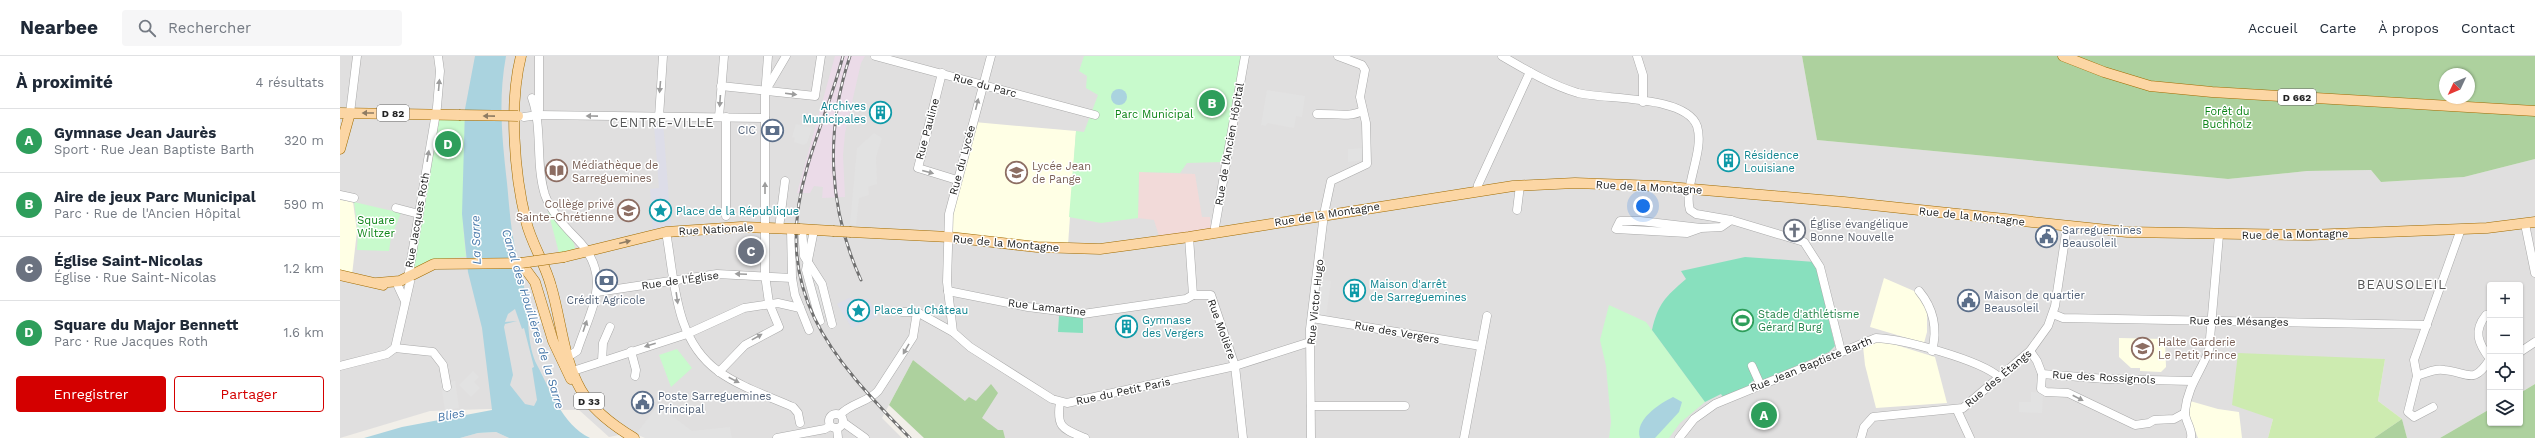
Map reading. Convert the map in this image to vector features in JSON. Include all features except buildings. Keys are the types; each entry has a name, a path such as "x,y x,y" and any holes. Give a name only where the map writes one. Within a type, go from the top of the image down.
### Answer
{"main road":[{"name":"D 33","path":"516,56 508,108 519,207 525,233 547,291 563,356 573,371 580,388 587,399 627,436"},
{"name":"D 33","path":"521,56 517,72 514,108 515,146 526,220 551,286 563,356"},
{"name":"D 662","path":"2063,56 2104,72 2150,86 2212,92 2535,111"},
{"path":"340,113 350,113 340,149"},
{"name":"D 82","path":"350,113 521,116"},
{"name":"Rue de la Montagne","path":"766,227 949,237 1086,249 1189,237 1324,214 1520,185 1575,184 1691,189 1844,202 2127,232 2308,235 2461,229 2530,223"},
{"name":"Rue Nationale","path":"587,252 666,232 726,226 766,227"},
{"path":"340,275 398,286 450,263 521,263 587,252"},
{"name":"D 33","path":"521,263 532,275 563,356 584,404 604,425 627,436"},
{"path":"377,283 409,280"}],"street":[{"path":"350,113 357,56"},
{"name":"Rue Jacques Roth","path":"395,348 409,280 435,115 440,71 438,56"},
{"path":"538,56 540,172 546,198 568,230 594,260 598,282 597,292 577,351 563,356"},
{"path":"659,117 663,56"},
{"path":"724,56 721,86 726,216"},
{"path":"719,372 745,345 779,326 769,303 765,275 765,118 768,56"},
{"path":"766,90 786,56"},
{"path":"721,86 815,96 821,56"},
{"name":"Rue du Parc","path":"875,56 896,58 942,73 1094,115"},
{"name":"Rue du Lycée","path":"949,237 949,214 982,84 991,56"},
{"name":"Rue de l'Ancien Hôpital","path":"1216,233 1214,227 1244,56"},
{"path":"1317,114 1334,113 1352,116 1362,111 1360,97 1365,70 1362,65 1338,56"},
{"path":"1502,56 1530,72 1580,93 1672,106 1681,110 1694,121 1697,127 1691,189 1688,197 1690,210 1696,214 1731,220 1804,242 1810,248 1820,267 1841,351"},
{"path":"1637,56 1643,75 1643,102"},
{"path":"1478,191 1478,185 1530,72"},
{"name":"Rue Pauline","path":"942,73 918,168 958,180"},
{"path":"532,98 538,115"},
{"name":"Rue Victor Hugo","path":"1311,438 1310,342 1324,214 1331,181 1367,164 1368,142 1362,111"},
{"path":"521,116 765,118"},
{"path":"779,228 785,181"},
{"path":"1517,210 1520,185"},
{"path":"340,195 354,198"},
{"path":"396,208 419,214"},
{"path":"1701,228 1687,233 1616,230 1620,221 1640,220 1701,228 1721,227 1731,220"},
{"path":"2530,223 2535,273"},
{"name":"Rue des Étangs","path":"1864,427 1868,420 1884,415 1957,410 1970,404 2030,351 2048,326 2053,314 2067,226"},
{"path":"797,229 806,262 806,270 820,321"},
{"path":"797,229 792,278 800,308 810,330"},
{"path":"2433,407 2414,417 2408,412 2417,376 2414,360 2461,229"},
{"path":"806,262 811,250 814,230"},
{"path":"666,232 678,309 687,334 702,357 719,372 793,407 798,413 800,430"},
{"path":"2191,438 2185,414 2192,381 2205,362 2209,350 2219,234"},
{"path":"949,237 948,291 953,332"},
{"name":"Rue Molière","path":"1189,237 1193,295 1211,295 1236,366 1243,438"},
{"path":"806,262 816,273 822,284 832,324"},
{"name":"Rue de l'Église","path":"597,292 674,279 717,274 765,275 792,278"},
{"path":"398,286 405,302"},
{"name":"Rue Lamartine","path":"948,291 1028,307 1083,314 1132,309 1186,299 1193,295"},
{"path":"1919,291 1931,305 1936,338 1932,350"},
{"path":"573,371 687,334 724,319 744,308 778,302 800,308"},
{"name":"Rue du Petit Paris","path":"902,312 917,312 953,332 976,350 1060,402 1076,402 1236,366 1310,342"},
{"path":"777,438 800,430 825,430 834,427 842,419 848,407 865,400 878,391 913,336 917,312"},
{"name":"Rue des Mésanges","path":"2053,314 2062,318 2427,325"},
{"path":"2486,315 2479,324 2477,335 2481,347 2487,355"},
{"path":"1464,438 1487,316"},
{"name":"Rue des Vergers","path":"1312,318 1481,346"},
{"path":"602,361 603,343 610,327"},
{"name":"Rue Jean Baptiste Barth","path":"1679,438 1694,420 1706,410 1760,384 1876,338 1890,338 1932,350 1991,370 2000,377"},
{"path":"2523,350 2535,342"},
{"path":"340,366 387,354 395,348 433,352 443,365 446,386"},
{"path":"631,351 636,370 635,376"},
{"name":"Rue des Rossignols","path":"2030,351 2037,361 2042,374 2106,380 2192,381"},
{"path":"2417,376 2440,370 2464,376 2475,375 2485,368 2487,364"},
{"path":"1752,366 1760,384"},
{"path":"2042,374 2041,389 2046,392 2068,393 2135,425 2149,423 2154,420 2174,419 2185,414"},
{"path":"1060,402 1060,424 1064,430 1085,438"},
{"path":"1311,406 1405,406"},
{"path":"1957,410 1970,438"},
{"path":"838,438 834,427 829,421 831,416 835,414 865,438"},
{"path":"1861,438 1864,427"},
{"path":"1864,427 1867,438"},
{"path":"627,436 637,438"}],"shaded area":[{"path":"340,56 1802,56 1817,140 2228,179 2307,171 2371,170 2381,182 2464,177 2535,159 2535,384 2523,391 2523,282 2487,282 2487,411 2440,438 2407,438 2402,419 2378,401 2385,359 2334,358 2273,419 2268,438 984,438 974,408 913,360 882,418 902,438 647,438 634,432 609,437 579,410 488,409 430,411 340,438"},
{"path":"835,56 865,56 861,63 845,133 843,155 845,197 822,198 823,187 814,186 810,193 797,193"},
{"path":"1267,90 1305,96 1302,117 1296,116 1294,128 1267,123 1266,126 1261,125"},
{"path":"663,122 671,226 653,232 650,189 659,188 654,125"},
{"name":"Lycée Jean de Pange","path":"974,122 1076,131 1068,245 951,235 951,214"},
{"path":"796,124 812,128 807,143 803,145 794,142 795,138 792,137"},
{"path":"874,133 882,138 876,157 877,184 868,187 869,195 859,198 856,226 850,224 857,148"},
{"path":"1363,148 1362,160 1348,162 1348,149"},
{"path":"1139,172 1195,174 1202,217 1210,217 1211,229 1159,236 1154,220 1138,218"},
{"path":"340,200 353,202 357,231 352,275 340,272"},
{"path":"800,233 812,234 807,265 819,288 825,316 816,318 807,291 802,266"},
{"path":"1884,278 1914,291 1927,307 1927,332 1924,343 1870,327"},
{"path":"1319,279 1331,281 1326,316 1314,314"},
{"name":"Place du Château","path":"849,298 868,299 878,316 852,328 837,304"},
{"name":"Halte Garderie Le Petit Prince","path":"2119,338 2165,339 2166,367 2161,372 2140,371 2140,368 2131,368 2119,357"},
{"path":"1878,342 1893,344 1935,357 1947,403 1876,408 1865,365 1863,346"},
{"path":"473,371 479,377 474,382 480,388 471,397 459,385"},
{"path":"455,381 459,408 445,410 441,383"},
{"path":"2031,392 2043,393 2042,413 2019,412 2019,402 2031,402"},
{"path":"2190,401 2218,409 2239,412 2242,438 2198,438 2189,416"},
{"path":"658,405 692,431 730,427 732,438 645,438 636,434"},
{"path":"496,432 509,438 460,438 478,433"}],"green space":[{"name":"Parc Municipal","path":"1084,56 1242,56 1223,162 1187,163 1180,173 1139,172 1138,218 1101,223 1069,217 1076,131 1084,132 1098,95 1086,88 1087,76 1079,71"},
{"name":"Forêt du Buchholz","path":"1802,56 2535,56 2535,159 2464,177 2381,182 2371,170 2307,171 2228,179 1817,140"},
{"path":"465,114 463,224 466,257 438,260 413,271 440,115"},
{"name":"Square Wiltzer","path":"354,202 401,213 391,237 389,251 357,250 358,231"},
{"path":"548,211 574,243 575,249 559,253"},
{"name":"Stade d'athlétisme Gérard Burg","path":"1745,257 1815,262 1835,346 1829,352 1763,380 1761,377 1751,382 1752,384 1723,397 1721,394 1705,402 1652,330 1654,321 1663,302 1686,279 1681,271"},
{"path":"1609,305 1646,322 1705,402 1680,423 1669,438 1609,438 1611,422 1606,366 1600,340"},
{"path":"1059,316 1083,317 1083,333 1058,332"},
{"path":"677,349 692,368 671,387 659,355"},
{"path":"2238,353 2385,359 2378,401 2402,419 2374,438 2268,438 2273,419 2232,405"},
{"path":"913,360 965,401 969,397 976,401 991,384 998,393 982,418 998,430 1003,430 1005,438 924,438 889,405"},
{"path":"2535,384 2535,438 2440,438 2487,411 2487,426 2523,426 2523,391"},
{"path":"2402,419 2407,438 2374,438"}],"water":[{"name":"La Sarre","path":"475,56 506,56 501,104 504,150 512,228 515,250 525,292 531,349 537,365 564,415 580,432 590,438 509,438 496,432 478,433 460,438 364,438 402,427 492,410 482,328 468,272 462,214 465,109","holes":["515,309 522,329 524,328 534,367 532,368 537,400 534,406 525,404 510,385 513,375 504,327 505,324 517,321 505,322 508,314"]},
{"path":"1116,89 1122,89 1127,94 1125,103 1122,105 1116,105 1111,100 1111,94"},
{"path":"1673,397 1682,402 1679,412 1655,438 1640,438 1639,431 1644,419 1655,408"}],"railway":[{"path":"843,56 807,168 798,212 797,251 802,286 815,318 832,349 881,408 910,438"},
{"path":"850,56 842,84 837,113 834,141 834,169 836,197 842,225 850,253 861,280"}],"place":[{"name":"Aire de jeux Parc Municipal","path":"1212,103"},
{"name":"Archives Municipales","path":"881,112"},
{"name":"CIC","path":"772,130"},
{"name":"Square du Major Bennett","path":"448,144"},
{"name":"Résidence Louisiane","path":"1729,161"},
{"name":"Médiathèque de Sarreguemines","path":"556,171"},
{"name":"Lycée Jean de Pange","path":"1017,172"},
{"name":"Collège privé Sainte-Chrétienne","path":"629,210"},
{"name":"Place de la République","path":"661,211"},
{"name":"Église évangélique Bonne Nouvelle","path":"1794,230"},
{"name":"Sarreguemines Beausoleil","path":"2047,236"},
{"name":"Église Saint-Nicolas","path":"751,251"},
{"name":"Crédit Agricole","path":"606,280"},
{"name":"Maison d'arrêt de Sarreguemines","path":"1355,290"},
{"name":"Maison de quartier Beausoleil","path":"1968,301"},
{"name":"Place du Château","path":"858,310"},
{"name":"Stade d'athlétisme Gérard Burg","path":"1742,320"},
{"name":"Gymnase des Vergers","path":"1126,326"},
{"name":"Halte Garderie Le Petit Prince","path":"2142,348"},
{"name":"Poste Sarreguemines Principal","path":"642,402"},
{"name":"Gymnase Jean Jaurès","path":"1764,415"}],"district":[{"name":"CENTRE-VILLE","path":"662,122"},
{"name":"BEAUSOLEIL","path":"2402,284"}],"water label":[{"name":"Canal des Houillères de la Sarre","path":"533,319"},
{"name":"Blies","path":"451,415"}]}
